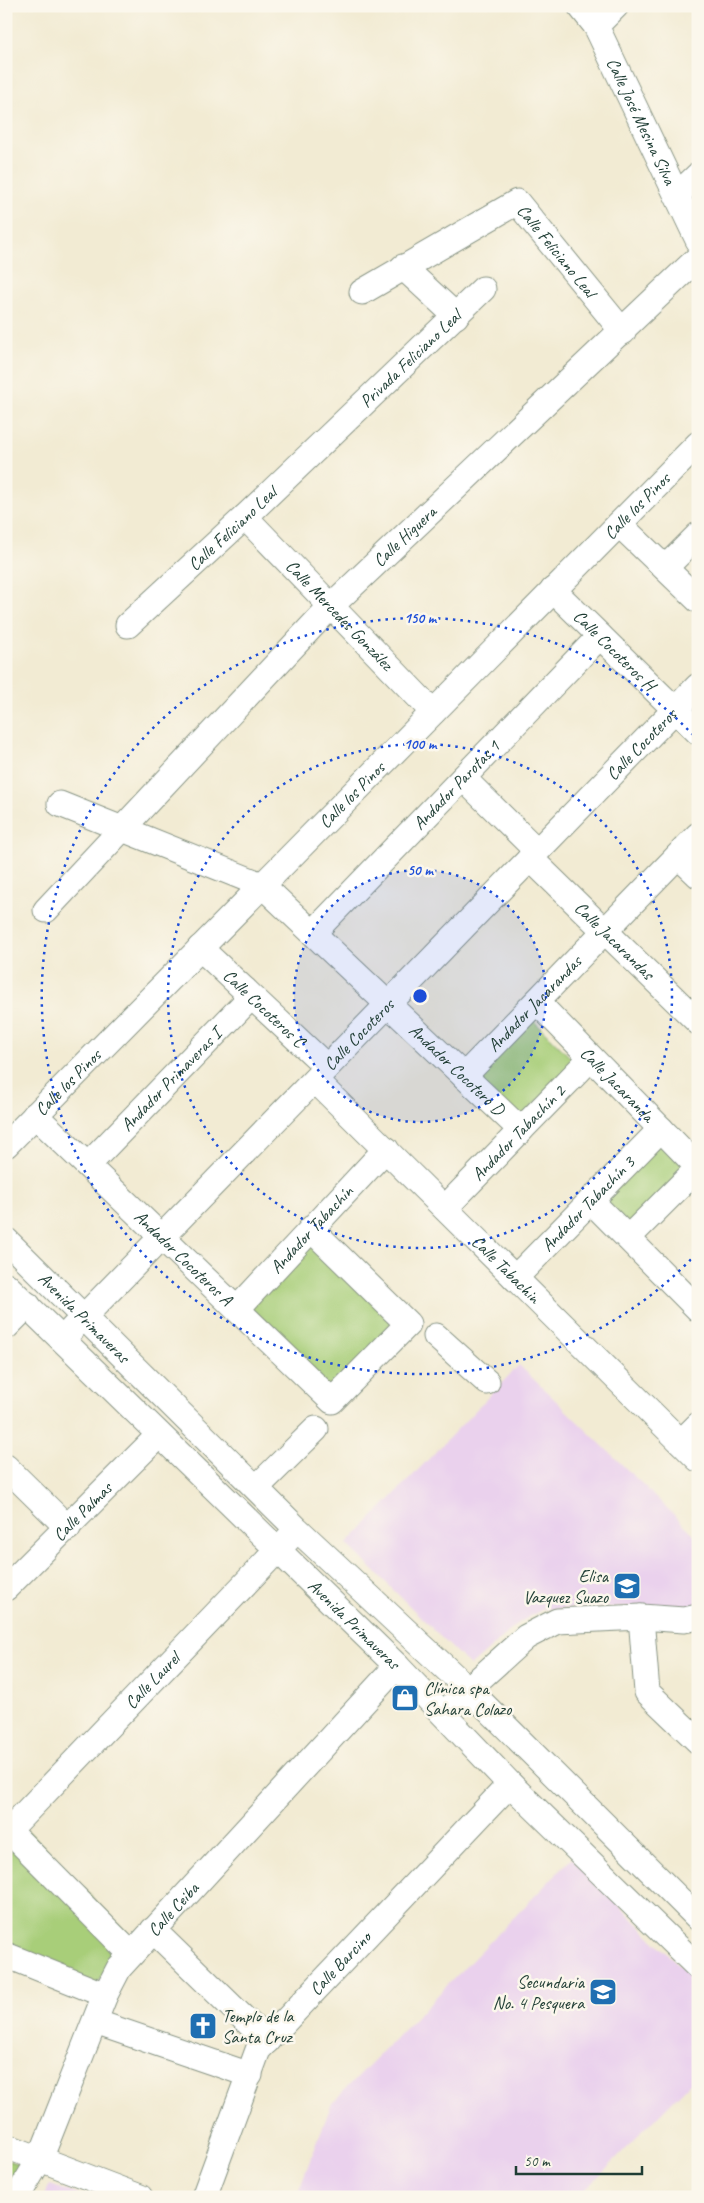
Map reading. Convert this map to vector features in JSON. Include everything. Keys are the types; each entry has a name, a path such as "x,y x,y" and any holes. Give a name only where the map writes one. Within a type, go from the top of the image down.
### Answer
{"street":[{"name":"Calle José Mesina Silva","path":"580,6 596,26 698,240"},
{"path":"596,26 616,6"},
{"path":"677,195 698,175"},
{"name":"Calle Feliciano Leal","path":"362,292 517,202 623,332"},
{"name":"Calle Higuera","path":"46,910 331,606 623,332 698,258"},
{"path":"403,267 456,316"},
{"name":"Privada Feliciano Leal","path":"337,430 483,289"},
{"name":"Calle Feliciano Leal","path":"128,625 246,517 337,430"},
{"name":"Calle los Pinos","path":"6,1145 698,444"},
{"name":"Calle Mercedes González","path":"246,517 433,712"},
{"path":"619,524 698,600"},
{"path":"665,568 698,535"},
{"name":"Calle Cocoteros H","path":"553,590 698,732"},
{"name":"Andador Parotas 1","path":"313,933 600,636"},
{"name":"Calle Cocoteros","path":"62,1340 698,686"},
{"name":"Calle Jacarandas","path":"463,778 605,932 698,1022"},
{"path":"60,804 262,885"},
{"name":"Andador Jacarandas","path":"464,1076 698,835"},
{"path":"678,856 698,875"},
{"name":"Andador Cocotero D","path":"262,885 521,1130"},
{"name":"Calle Cocoteros C","path":"200,948 245,990 321,1073"},
{"name":"Andador Primaveras I","path":"88,1165 246,1002 245,990"},
{"name":"Calle Jacaranda","path":"537,1002 698,1167"},
{"name":"Andador Tabachín 2","path":"445,1208 591,1058"},
{"name":"Calle Tabachin","path":"321,1073 386,1149 515,1278 692,1442"},
{"name":"Andador Cocoteros A","path":"36,1115 332,1401 408,1324 311,1230"},
{"name":"Andador Tabachín 3","path":"515,1278 661,1129"},
{"name":"Andador Tabachín","path":"237,1310 386,1149"},
{"path":"628,1238 698,1167"},
{"path":"591,1200 698,1309"},
{"name":"Avenida Primaveras","path":"6,1240 297,1528 468,1690 698,1918"},
{"name":"Avenida Primaveras","path":"6,1285 397,1666 510,1784 698,1967"},
{"path":"6,1327 28,1306"},
{"path":"436,1336 487,1382"},
{"path":"257,1487 316,1429"},
{"name":"Calle Palmas","path":"6,1588 159,1435"},
{"path":"6,1467 68,1528"},
{"name":"Calle Laurel","path":"7,1831 297,1528"},
{"path":"641,1617 647,1692 698,1741"},
{"path":"443,1712 526,1637 557,1621 641,1617 693,1624"},
{"name":"Calle Ceiba","path":"17,2197 40,2159 105,1995 119,1968 397,1666"},
{"name":"Calle Barcino","path":"204,2197 258,2050 510,1784"},
{"path":"7,1831 131,1954"},
{"path":"153,1930 266,2041"},
{"path":"6,1955 105,1995"},
{"path":"95,2022 250,2075"},
{"path":"6,2146 140,2197"}],"shaded area":[{"path":"519,1365 698,1538 698,1605 543,1609 520,1622 470,1666 347,1544"},
{"path":"572,1858 698,1984 698,2075 578,2197 296,2197 332,2103"},
{"path":"50,2185 85,2197 43,2197"}],"green space":[{"path":"532,1019 575,1062 519,1120 476,1077"},
{"path":"659,1141 688,1170 628,1231 599,1202"},
{"path":"312,1243 395,1326 329,1392 246,1310"},
{"path":"28,1831 130,1936 96,1985 6,1948 6,1858"},
{"path":"6,2160 26,2166 6,2197"}],"place":[{"name":"Elisa Vazquez Suazo","path":"627,1586"},
{"name":"Clínica spa Sahara Colazo","path":"405,1698"},
{"name":"Secundaria No. 4 Pesquera","path":"603,1992"},
{"name":"Templo de la Santa Cruz","path":"203,2026"}]}
